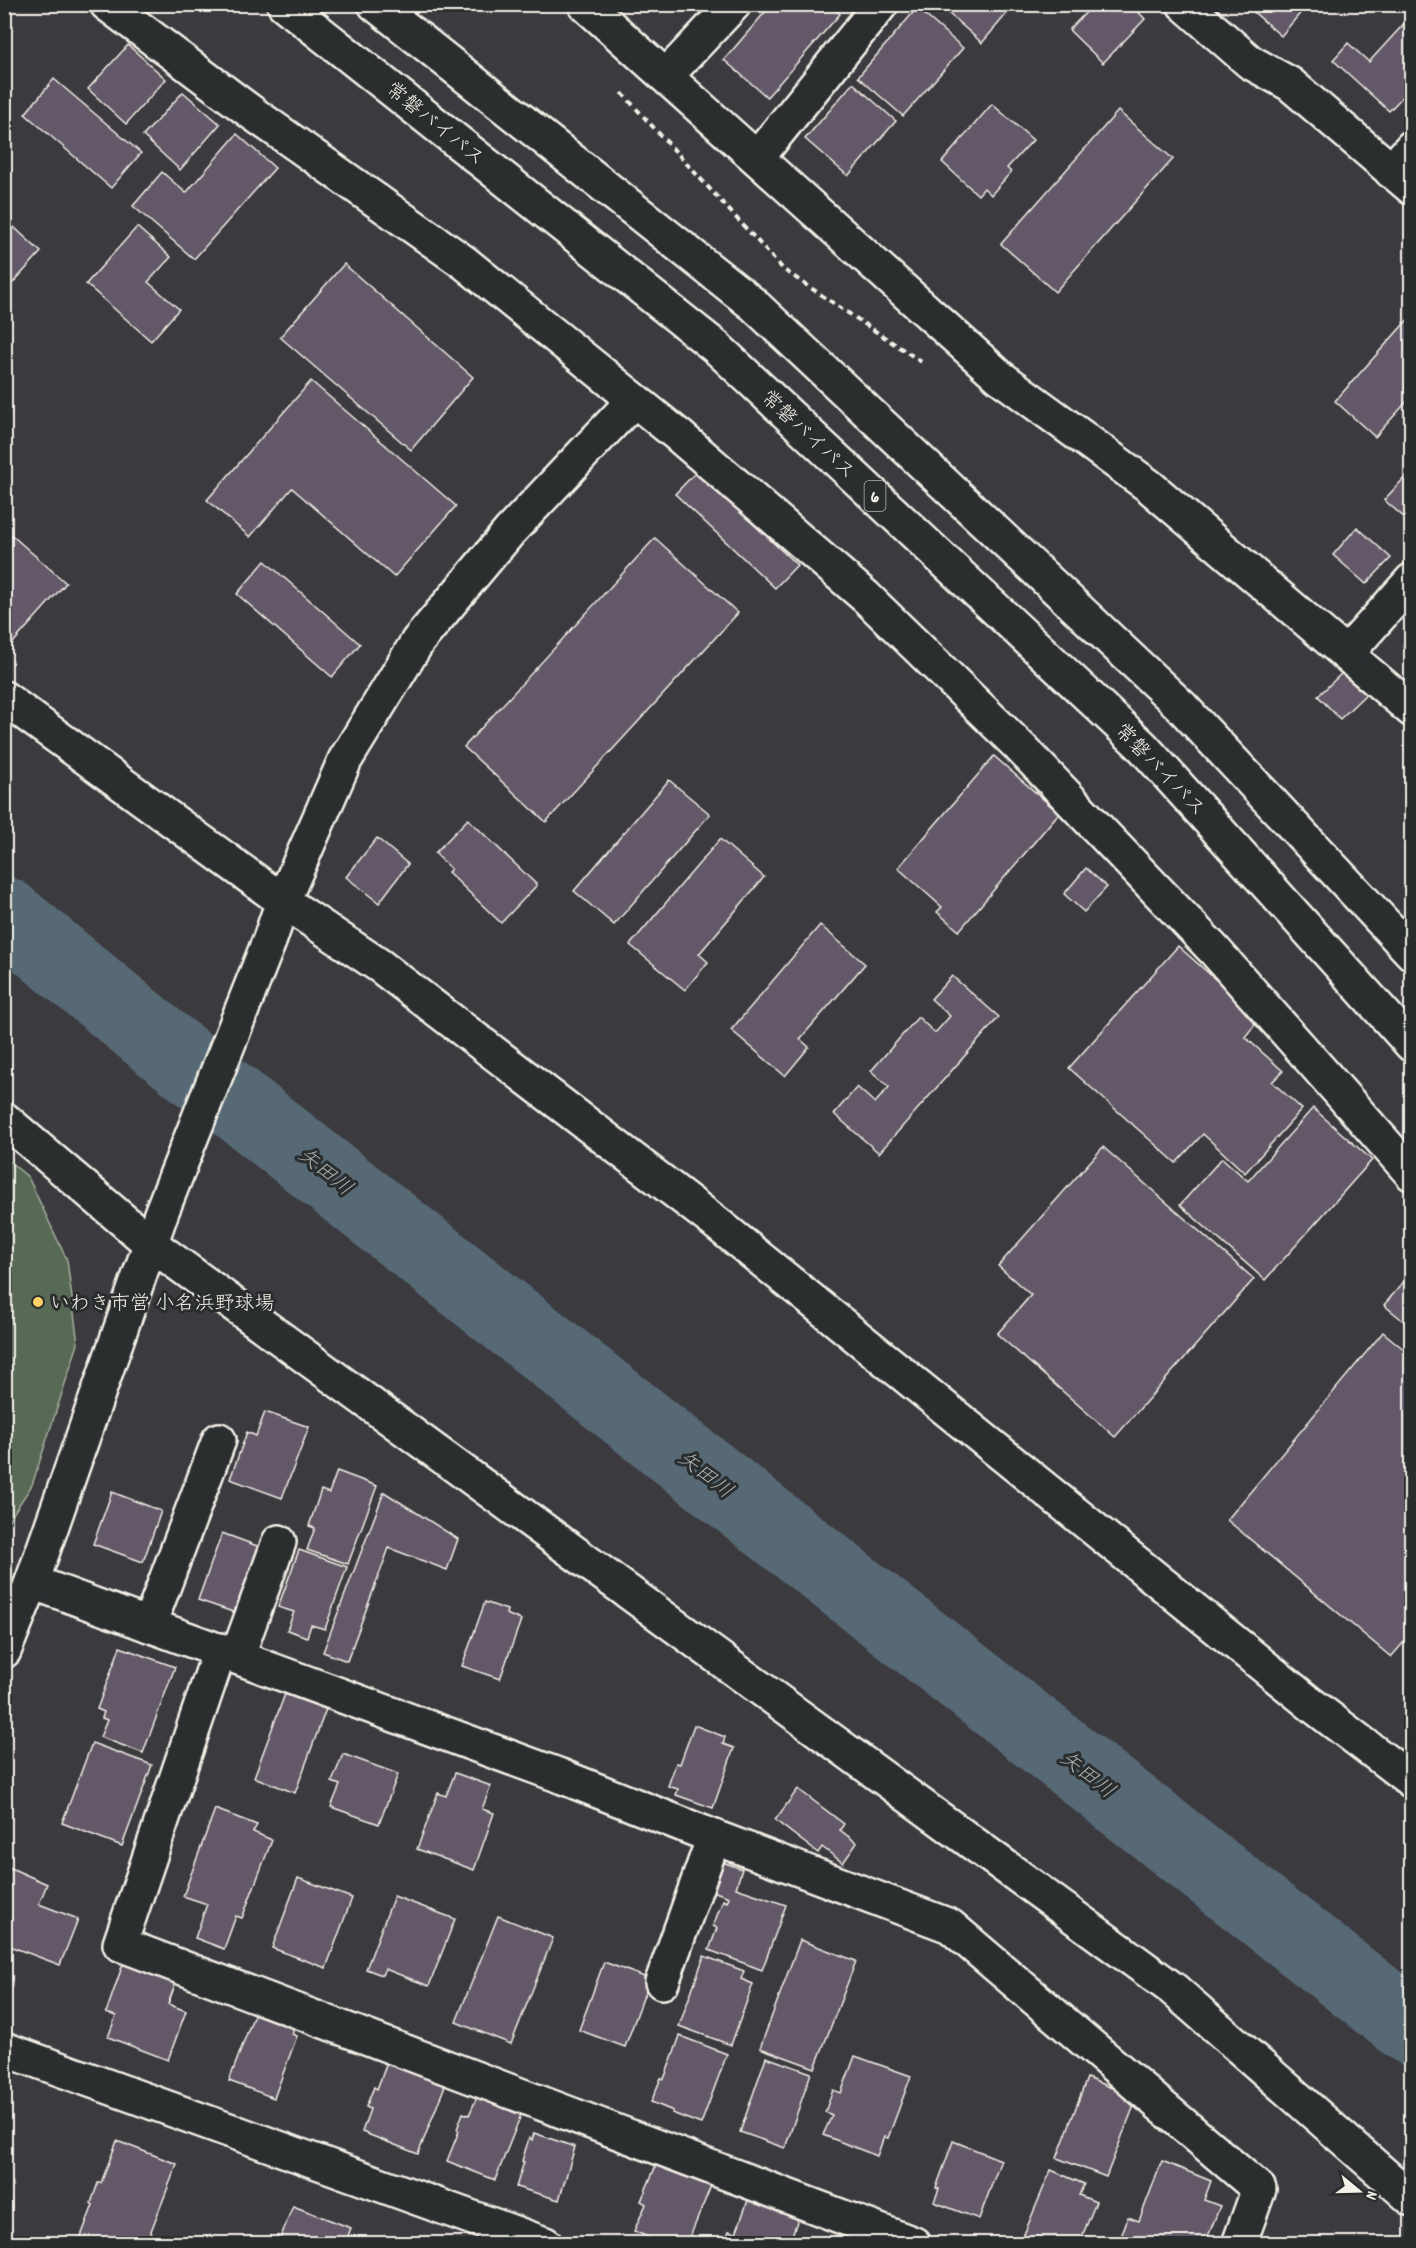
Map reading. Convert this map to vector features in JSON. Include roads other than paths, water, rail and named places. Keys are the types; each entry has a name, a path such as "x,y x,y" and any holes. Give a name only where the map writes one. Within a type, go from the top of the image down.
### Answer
{"main road":[{"path":"107,4 255,115 465,263 678,435 866,597 1020,747 1215,951 1412,1174"},
{"name":"常磐バイパス","path":"284,4 716,347 1142,746 1412,1045"},
{"path":"375,4 753,304 1181,706 1412,952"},
{"path":"585,4 1000,377 1149,486 1412,710"},
{"path":"666,76 734,4"},
{"path":"757,158 881,4"},
{"path":"1184,4 1250,62 1290,84 1405,169"},
{"path":"4,1651 32,1582 162,1211 283,901 345,760 418,641 510,531 634,400"},
{"path":"1346,654 1412,580"},
{"path":"4,698 283,901 380,966 716,1222 1312,1705 1412,1781"},
{"path":"4,1119 151,1244 1173,1989 1412,2199"},
{"path":"149,1625 219,1440"},
{"path":"279,1542 229,1653 120,1944 914,2244"},
{"path":"32,1582 558,1775 950,1926 1258,2189 1239,2244"},
{"path":"662,1982 714,1837"},
{"path":"4,2049 545,2244"}],"waterway":[{"name":"矢田川","path":"4,914 162,1044 1412,2028"}],"place":[{"name":"いわき市営 小名浜野球場","path":"38,1302"}]}
